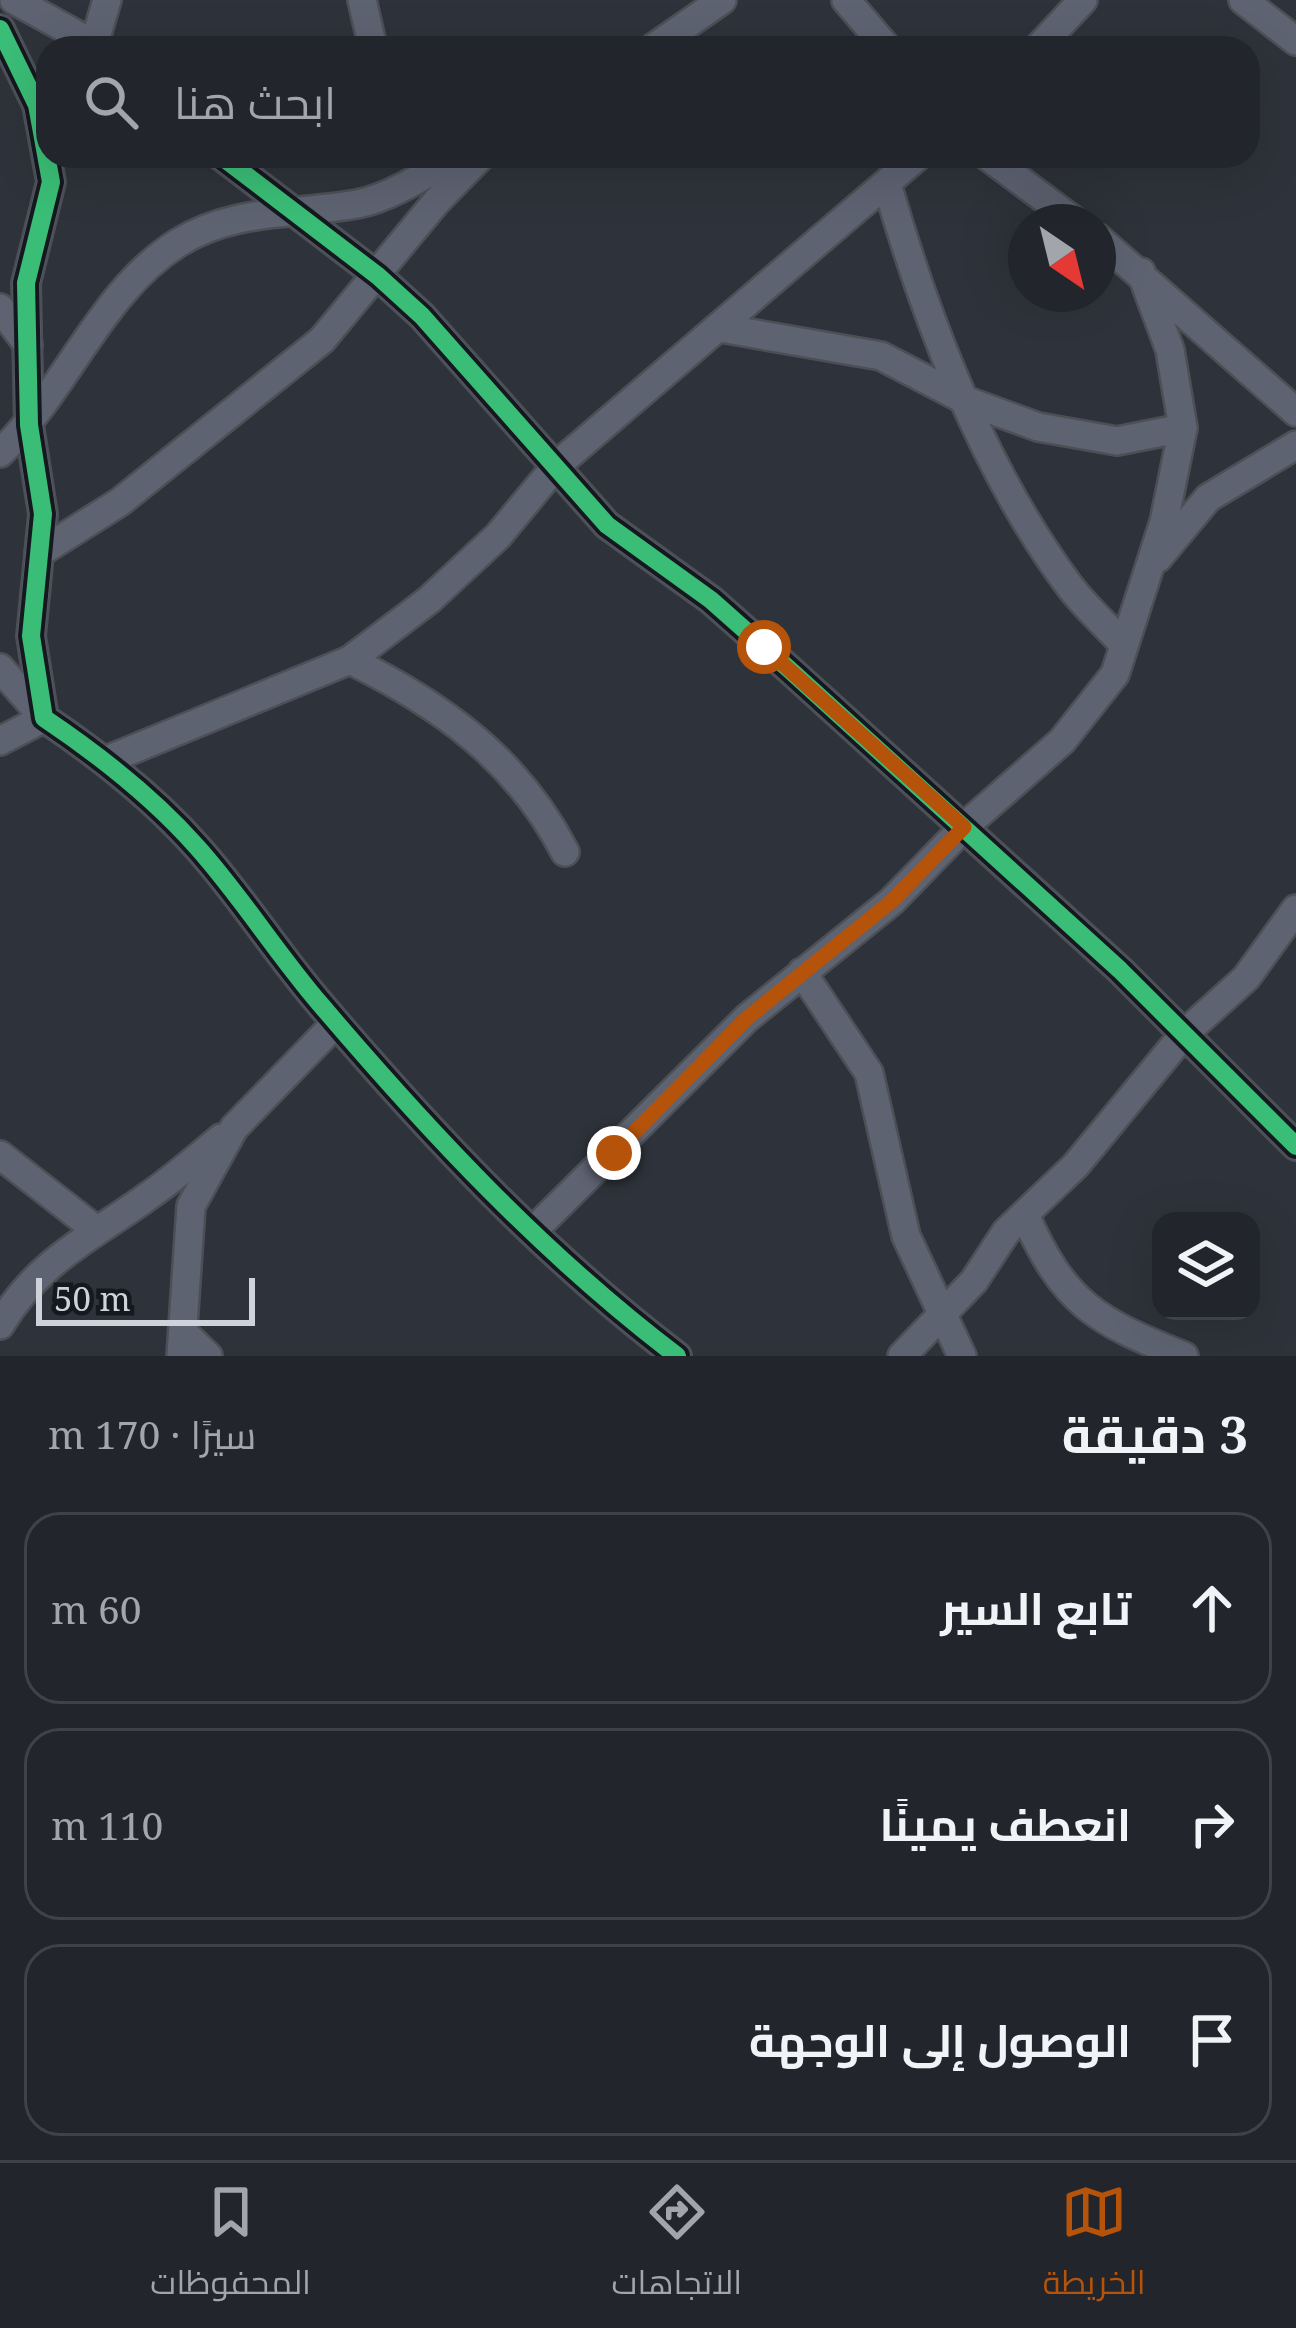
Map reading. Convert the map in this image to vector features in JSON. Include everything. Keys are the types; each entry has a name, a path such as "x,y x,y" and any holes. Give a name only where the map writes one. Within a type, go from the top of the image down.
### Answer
{"street":[{"path":"14,0 79,36"},
{"path":"99,36 107,0"},
{"path":"362,0 370,36"},
{"path":"670,36 722,0"},
{"path":"846,0 876,36"},
{"path":"1049,36 1083,0"},
{"path":"1243,0 1296,41"},
{"path":"0,29 36,103"},
{"path":"236,168 378,275 422,316 607,525 711,600 964,827 1296,1146"},
{"path":"396,168 398,186"},
{"path":"0,453 29,425 126,287 179,242 238,216 363,203 433,168"},
{"path":"39,553 120,502 322,340 471,168"},
{"path":"107,760 350,660 429,600 498,536 556,466 905,168"},
{"path":"1003,168 1052,204"},
{"path":"44,718 31,636 44,514 29,425 26,283 55,169"},
{"path":"887,184 906,252 967,401 1069,585 1124,645"},
{"path":"1116,252 1296,412"},
{"path":"532,1232 691,1071 802,972 892,901 964,827 1062,741 1115,674 1148,571 1183,428 1170,350 1141,272"},
{"path":"0,308 28,345"},
{"path":"721,328 881,356 967,401 1038,427 1117,441 1183,428"},
{"path":"0,425 29,425"},
{"path":"1148,571 1208,498 1296,445"},
{"path":"350,660 421,695 492,749 548,818 565,853"},
{"path":"0,668 44,718 107,760 197,847 265,939 444,1146 589,1288 664,1352"},
{"path":"0,741 44,718"},
{"path":"902,1356 945,1313 1025,1215 1076,1166 1184,1034 1246,978 1296,909"},
{"path":"802,972 869,1073 906,1236 962,1356"},
{"path":"0,1325 16,1299 70,1244 147,1198 234,1128 336,1023"},
{"path":"208,1356 183,1345 191,1206 234,1128"},
{"path":"0,1155 95,1229"},
{"path":"1025,1215 1063,1289 1122,1331 1184,1356"}],"cycle path":[{"path":"0,29 36,103"},
{"path":"48,168 51,182 26,283 29,425 43,514 31,636 44,718 124,777 180,828 321,1005 446,1145 534,1234 677,1356"},
{"path":"237,168 378,276 422,316 607,525 711,600 790,670 1120,970 1296,1146"}],"route":[{"path":"614,1153 747,1018 892,901 964,827 764,647"}]}
